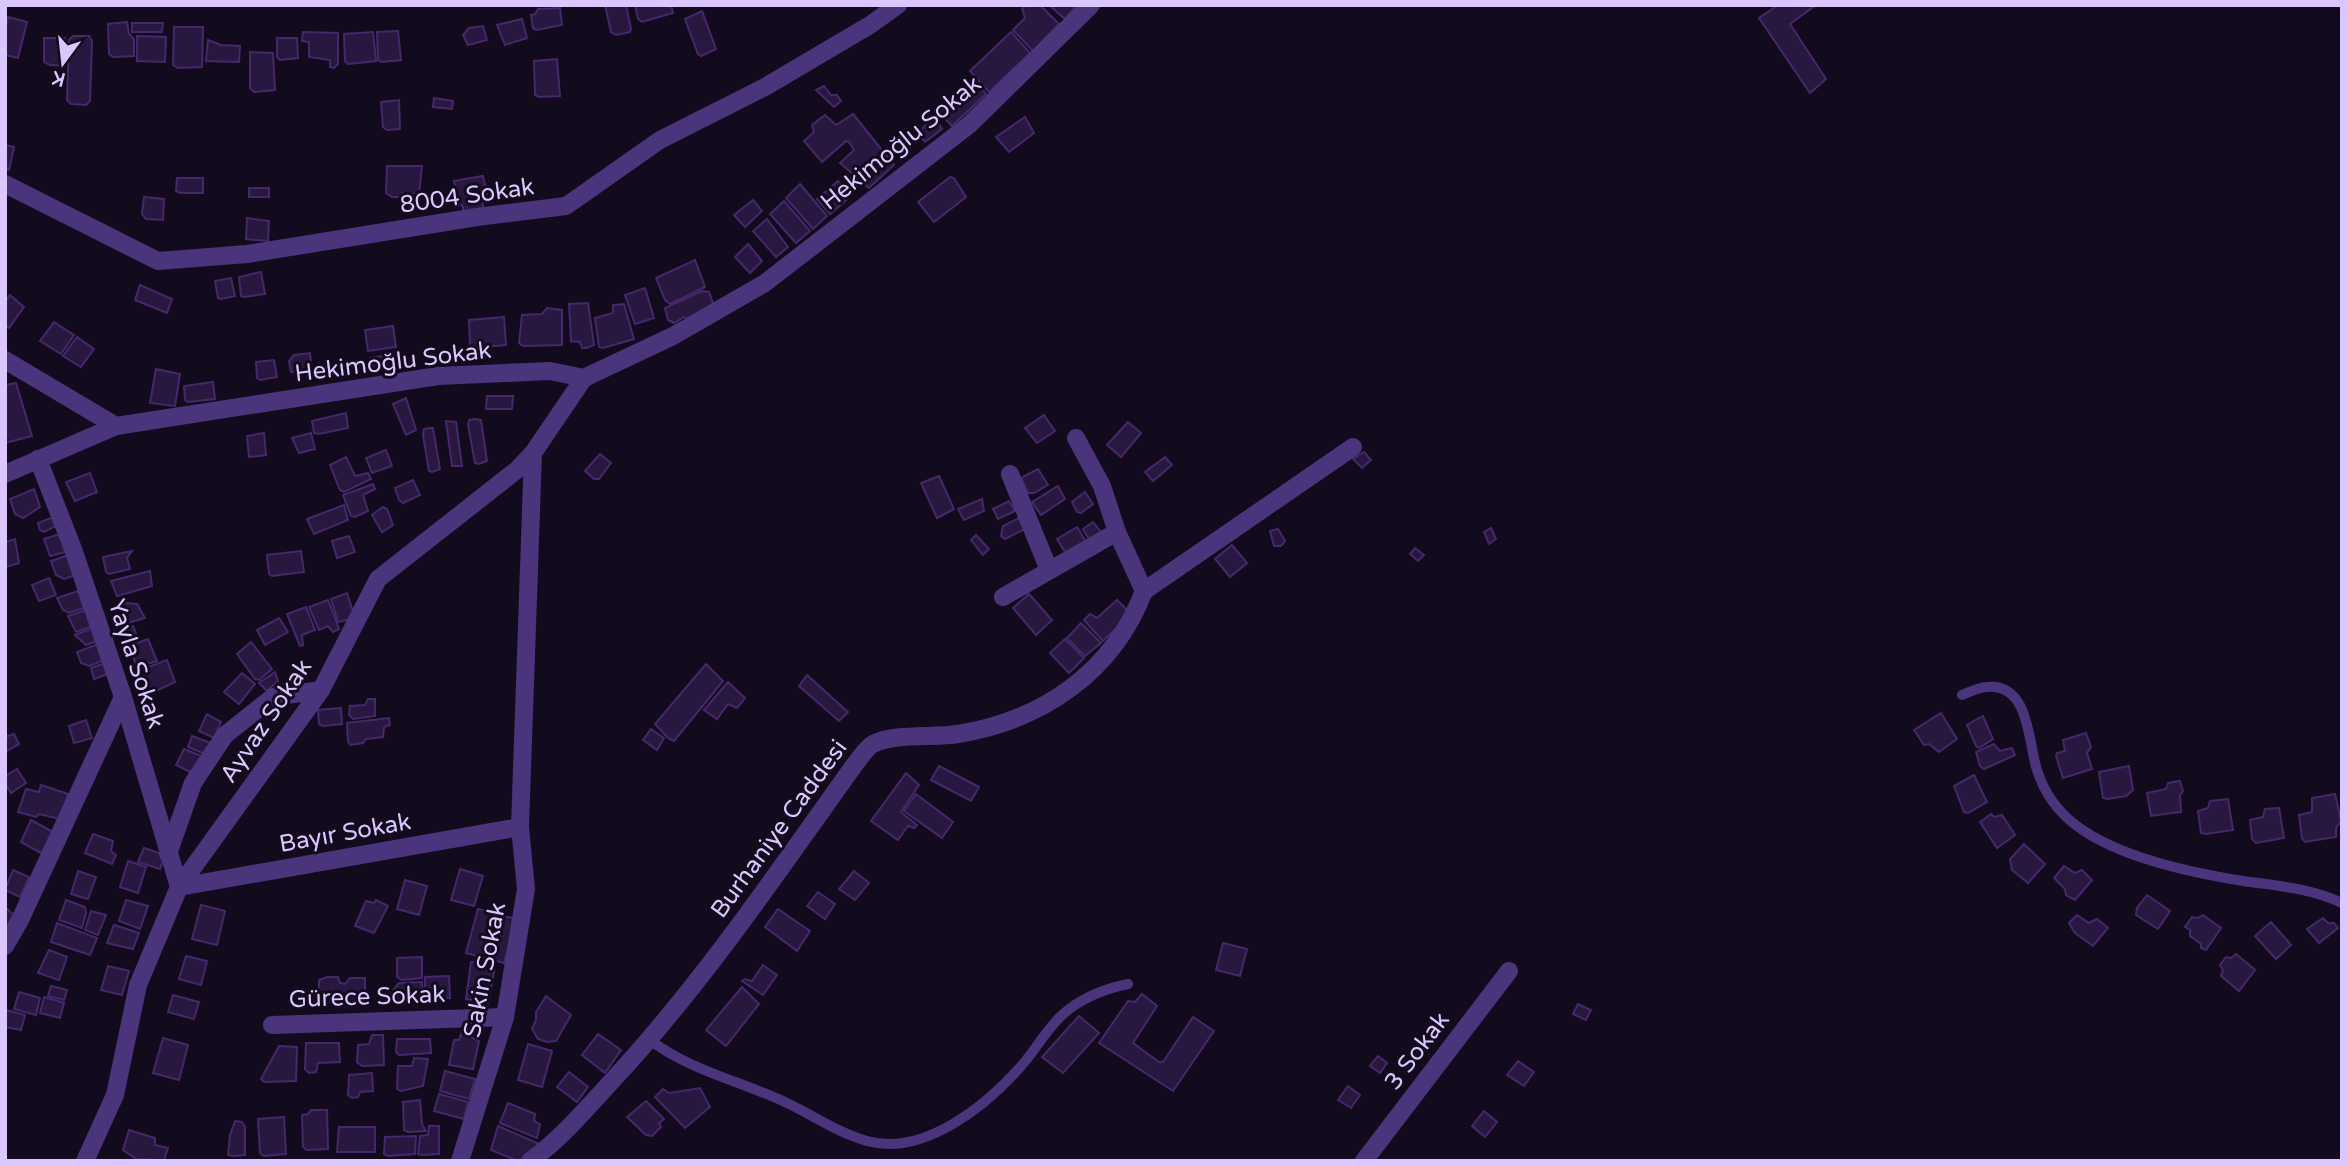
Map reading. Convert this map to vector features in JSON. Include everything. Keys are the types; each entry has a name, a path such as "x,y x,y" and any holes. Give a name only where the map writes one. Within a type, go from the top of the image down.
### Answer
{"street":[{"name":"8004 Sokak","path":"5,184 158,261 247,254 477,217 566,206 660,140 765,87 870,26 898,5"},
{"name":"Hekimoğlu Sokak","path":"5,474 116,426 438,376 550,371 584,378 673,336 765,283 969,125 1091,5"},
{"path":"5,360 116,426"},
{"name":"Ayvaz Sokak","path":"88,1159 115,1095 138,985 179,887 321,690 378,579 518,469 533,453 584,378"},
{"path":"1076,438 1101,486 1117,532 1144,591 1353,447"},
{"name":"Sakin Sokak","path":"460,1161 505,1017 526,890 520,827 533,453"},
{"name":"Yayla Sokak","path":"38,459 73,549 123,697 179,887"},
{"path":"1010,474 1049,570"},
{"path":"1003,597 1117,532"},
{"name":"Burhaniye Caddesi","path":"530,1161 569,1128 650,1040 731,936 872,744 901,738 957,734 1013,721 1068,692 1102,661 1134,616 1144,591"},
{"path":"168,854 194,783 225,735 273,697 321,690"},
{"path":"5,946 20,920 123,697"},
{"name":"Bayır Sokak","path":"179,887 520,827"},
{"name":"3 Sokak","path":"1364,1161 1509,971"},
{"name":"Gürece Sokak","path":"272,1025 505,1017"}],"lane":[{"path":"1962,695 1988,687 2003,690 2015,698 2024,711 2036,769 2048,794 2065,816 2087,833 2134,854 2180,869 2309,890 2342,903"},
{"path":"650,1040 669,1055 771,1095 858,1138 892,1143 915,1140 959,1121 1007,1082 1063,1014 1093,995 1128,984"}],"building":[{"path":"605,5 626,5 630,32 616,35 611,32"},
{"path":"635,5 671,5 673,13 642,22 638,19"},
{"path":"1026,5 1040,5 1059,24 1033,51 1013,30 1025,18 1022,9"},
{"path":"1049,5 1077,5 1065,19"},
{"path":"1778,5 1816,5 1790,24 1826,79 1810,93 1759,18"},
{"path":"560,8 562,25 537,30 533,28 531,15 538,9"},
{"path":"702,11 716,49 701,56 685,19"},
{"path":"8,17 27,22 18,58 5,55"},
{"path":"522,19 527,38 505,45 497,25"},
{"path":"127,22 129,34 134,39 134,56 113,57 109,54 108,24"},
{"path":"132,23 163,23 162,32 132,32"},
{"path":"483,26 487,40 468,45 463,35 469,28"},
{"path":"174,27 203,27 202,67 178,68 173,65"},
{"path":"398,31 401,60 378,60 377,32"},
{"path":"303,32 338,33 338,64 334,68 330,67 330,60 309,57 309,42 302,41"},
{"path":"373,32 376,61 348,64 345,61 344,34"},
{"path":"1011,32 1030,53 989,92 970,71"},
{"path":"73,36 89,36 92,41 90,101 86,105 71,104 67,100 69,40"},
{"path":"137,36 166,37 165,62 137,61"},
{"path":"44,38 65,38 65,66 44,62"},
{"path":"277,38 297,38 298,58 280,60 277,57"},
{"path":"208,40 221,45 240,46 239,62 206,61"},
{"path":"250,52 273,53 275,90 254,92 250,88"},
{"path":"557,59 560,96 535,95 534,61"},
{"path":"973,79 986,94 952,126 938,111"},
{"path":"824,86 831,95 837,95 841,101 834,107 816,90"},
{"path":"434,98 453,101 452,109 433,107"},
{"path":"399,100 400,129 387,130 383,127 381,102"},
{"path":"853,114 894,165 869,188 840,163 854,150 849,142 846,141 822,162 804,141 814,132 812,125 825,115 836,125"},
{"path":"934,115 942,129 925,142 917,133 927,124 926,120"},
{"path":"1025,117 1034,133 1009,152 996,137"},
{"path":"5,145 14,147 9,170 5,169"},
{"path":"387,166 422,166 419,194 402,193 400,197 392,197 386,193"},
{"path":"483,176 487,194 482,199 485,215 463,217 463,206 458,204 454,181"},
{"path":"950,177 954,178 966,197 934,222 918,202"},
{"path":"177,178 203,178 203,193 176,191"},
{"path":"838,181 851,196 830,214 817,199"},
{"path":"800,184 827,216 813,229 786,198"},
{"path":"249,188 269,188 269,197 249,197"},
{"path":"144,197 164,199 163,220 146,219 142,214"},
{"path":"753,200 762,211 745,227 734,215"},
{"path":"784,201 810,231 796,243 770,214"},
{"path":"247,218 269,221 268,241 246,239"},
{"path":"767,219 788,247 776,257 753,231"},
{"path":"748,244 762,261 750,273 735,257"},
{"path":"695,260 705,287 670,304 665,300 656,278"},
{"path":"261,272 265,294 241,296 239,277"},
{"path":"231,278 235,296 218,298 215,281"},
{"path":"140,285 172,299 167,313 135,300"},
{"path":"645,288 654,318 635,324 625,295"},
{"path":"702,291 709,292 714,306 690,319 684,317 674,323 668,320 665,308"},
{"path":"10,295 24,307 9,328 5,325 5,302"},
{"path":"588,303 594,345 582,348 580,342 571,341 569,304"},
{"path":"624,304 634,339 599,347 595,318 613,313 613,305"},
{"path":"547,308 562,310 562,345 523,346 519,343 522,315 542,314"},
{"path":"504,317 506,345 470,346 469,320"},
{"path":"54,322 74,335 61,354 40,341"},
{"path":"393,326 396,347 368,351 365,330"},
{"path":"77,337 94,349 81,367 63,356"},
{"path":"310,353 312,372 291,372 289,361 294,355"},
{"path":"382,356 385,368 374,371 371,369 370,358"},
{"path":"274,360 277,377 260,380 257,378 256,362"},
{"path":"156,369 180,374 175,406 150,403"},
{"path":"213,382 215,399 185,400 184,386"},
{"path":"16,383 32,436 5,443 5,385"},
{"path":"487,396 513,396 512,409 486,409"},
{"path":"406,398 416,430 406,435 393,404"},
{"path":"346,413 348,428 314,433 312,421"},
{"path":"1044,415 1055,431 1037,443 1025,428"},
{"path":"469,420 481,420 487,461 479,464 475,463 468,425"},
{"path":"446,421 456,422 462,466 452,466"},
{"path":"1128,422 1141,433 1121,457 1107,445"},
{"path":"433,428 440,469 432,472 429,471 423,435 424,429"},
{"path":"264,433 266,455 249,457 247,436"},
{"path":"311,433 315,449 299,453 292,438"},
{"path":"386,450 392,466 372,473 366,458"},
{"path":"1364,452 1371,460 1362,468 1353,459"},
{"path":"600,454 611,463 599,479 594,479 585,471"},
{"path":"346,457 355,476 368,473 371,479 344,492 340,490 330,465"},
{"path":"1165,457 1172,465 1153,481 1145,472"},
{"path":"1038,469 1048,485 1034,493 1028,493 1021,478"},
{"path":"90,473 97,492 75,501 66,482"},
{"path":"939,476 954,509 937,518 921,483"},
{"path":"413,480 420,495 403,503 399,500 395,488"},
{"path":"373,484 375,489 363,495 368,511 351,516 343,495"},
{"path":"1058,486 1065,499 1041,515 1032,502"},
{"path":"34,489 40,507 23,518 15,514 10,499"},
{"path":"1085,492 1093,504 1081,513 1077,512 1072,502"},
{"path":"982,499 984,511 964,520 958,509"},
{"path":"1009,501 1015,511 998,519 993,509"},
{"path":"344,505 348,520 314,534 307,519"},
{"path":"383,507 387,509 393,525 382,532 372,515"},
{"path":"56,516 58,525 44,532 40,530 38,523"},
{"path":"1019,518 1025,529 1005,539 1001,536 1003,526"},
{"path":"1093,522 1101,532 1089,539 1083,529"},
{"path":"1077,527 1086,542 1067,555 1057,539"},
{"path":"1491,528 1496,539 1489,544 1484,532"},
{"path":"1278,529 1285,541 1281,546 1274,546 1270,531"},
{"path":"63,533 69,551 50,556 44,539"},
{"path":"976,535 989,549 983,555 971,540"},
{"path":"349,536 355,552 337,558 332,541"},
{"path":"15,539 19,563 6,567 5,542"},
{"path":"1232,545 1247,563 1230,577 1215,559"},
{"path":"1415,548 1424,555 1418,561 1410,554"},
{"path":"132,551 127,558 130,569 109,574 106,572 103,557"},
{"path":"301,551 304,572 272,576 269,574 267,555"},
{"path":"72,554 79,574 64,579 56,575 51,561"},
{"path":"150,571 152,586 117,596 111,581"},
{"path":"49,578 56,595 39,601 32,585"},
{"path":"78,591 84,608 69,613 63,610 57,598"},
{"path":"347,593 355,618 338,622 331,599"},
{"path":"1029,594 1052,620 1036,635 1013,608"},
{"path":"328,600 339,629 333,632 328,626 319,630 309,607"},
{"path":"1117,600 1131,614 1103,641 1084,620 1090,614 1097,618"},
{"path":"127,603 137,604 145,618 118,626 114,607"},
{"path":"306,607 315,630 302,635 303,645 300,646 287,614"},
{"path":"89,609 95,625 76,632 68,616"},
{"path":"279,618 288,632 265,645 257,630"},
{"path":"1081,623 1101,643 1085,656 1067,638"},
{"path":"133,626 138,639 127,643 120,630"},
{"path":"95,627 100,640 86,645 75,635"},
{"path":"148,639 157,661 137,667 129,646"},
{"path":"1065,639 1084,658 1069,673 1050,653"},
{"path":"251,642 272,669 259,680 255,679 237,654"},
{"path":"101,643 107,659 89,666 81,663 77,652"},
{"path":"167,660 175,682 152,693 143,669"},
{"path":"108,662 111,673 94,679 91,668"},
{"path":"706,664 723,681 674,741 655,724"},
{"path":"275,672 278,681 267,691 259,683"},
{"path":"242,673 255,684 239,704 224,692"},
{"path":"807,675 848,712 839,721 799,686"},
{"path":"728,682 745,698 737,708 728,704 717,719 704,710"},
{"path":"368,699 375,699 375,716 353,719 349,715 350,706 365,705"},
{"path":"341,708 342,724 319,724 318,710"},
{"path":"1941,713 1957,739 1939,752 1929,744 1924,745 1914,730"},
{"path":"207,714 221,722 214,738 199,731"},
{"path":"1983,716 1993,739 1979,748 1967,725"},
{"path":"389,718 390,725 384,727 383,737 366,739 363,743 351,745 348,742 347,723"},
{"path":"86,720 92,738 74,743 69,726"},
{"path":"651,729 664,738 657,750 643,740"},
{"path":"2086,733 2091,747 2087,753 2092,769 2063,778 2056,756 2057,753 2065,751 2063,740"},
{"path":"14,734 19,744 5,752 5,737"},
{"path":"192,736 211,743 207,755 188,747"},
{"path":"1994,744 2000,751 2012,748 2015,755 1984,769 1980,766 1976,752"},
{"path":"184,749 204,757 196,775 176,765"},
{"path":"939,766 979,787 971,801 931,780"},
{"path":"2129,766 2133,790 2126,796 2103,798 2099,772"},
{"path":"17,769 26,783 11,793 5,783 5,776"},
{"path":"906,773 919,785 901,812 917,825 914,828 908,826 898,840 871,821"},
{"path":"1974,775 1987,802 1968,813 1964,812 1954,786"},
{"path":"2180,781 2183,791 2180,795 2181,812 2151,816 2147,793 2166,789 2168,783"},
{"path":"41,785 68,794 60,819 18,812 26,789 39,792"},
{"path":"916,794 953,822 942,838 904,811"},
{"path":"2335,794 2341,821 2336,828 2336,837 2305,842 2299,815 2312,812 2312,798"},
{"path":"2228,799 2233,830 2201,833 2198,811 2208,808 2210,801"},
{"path":"2279,808 2284,838 2256,843 2252,839 2250,820 2263,817 2265,809"},
{"path":"1991,814 1994,817 2002,815 2015,835 1997,848 1980,822"},
{"path":"31,820 53,832 43,854 21,842"},
{"path":"93,834 113,841 111,851 116,855 112,864 85,853"},
{"path":"2024,844 2045,864 2028,883 2012,870 2010,859"},
{"path":"144,848 165,855 160,869 138,862"},
{"path":"128,861 146,867 138,893 120,887"},
{"path":"2064,866 2075,873 2082,870 2092,880 2075,900 2066,895 2065,889 2054,878"},
{"path":"460,869 483,876 474,906 451,900"},
{"path":"13,870 29,877 20,897 5,890"},
{"path":"78,871 96,877 88,899 71,894"},
{"path":"854,871 869,883 855,900 839,889"},
{"path":"405,880 427,886 419,915 397,909"},
{"path":"818,892 835,904 825,919 807,906"},
{"path":"2147,895 2170,911 2158,929 2136,915 2137,908"},
{"path":"66,900 85,907 82,928 59,920"},
{"path":"126,900 148,906 140,929 119,921"},
{"path":"376,900 388,906 374,933 355,926 366,901 374,903"},
{"path":"201,905 225,911 217,945 192,939"},
{"path":"5,907 16,917 5,930"},
{"path":"478,909 516,919 504,963 466,953"},
{"path":"778,909 810,931 797,951 765,927"},
{"path":"91,911 106,915 98,935 85,930"},
{"path":"2077,915 2089,923 2097,919 2108,928 2093,946 2075,933 2069,923"},
{"path":"2203,915 2221,928 2206,950 2190,936 2190,930 2185,927 2192,917"},
{"path":"2323,918 2338,928 2319,943 2307,929"},
{"path":"2271,922 2291,945 2276,959 2255,936"},
{"path":"57,923 97,938 90,955 51,942"},
{"path":"114,925 139,933 133,949 107,943"},
{"path":"1223,943 1247,949 1240,976 1216,970"},
{"path":"49,950 67,957 59,980 38,973"},
{"path":"2236,954 2255,970 2239,991 2221,976 2223,970 2220,965 2226,957 2231,958"},
{"path":"186,956 207,961 201,985 179,979"},
{"path":"422,957 422,978 402,980 397,977 397,958"},
{"path":"471,962 495,967 488,1003 466,999"},
{"path":"763,965 777,975 763,995 742,981 752,981"},
{"path":"108,966 129,971 122,995 101,990"},
{"path":"449,976 450,998 430,999 425,996 425,977"},
{"path":"338,977 340,983 345,984 350,978 365,978 365,1001 323,1003 319,999 319,980"},
{"path":"422,982 423,999 393,999 393,990 399,983"},
{"path":"51,986 67,990 64,1000 48,996"},
{"path":"742,987 759,1004 726,1046 706,1030"},
{"path":"19,992 40,998 36,1015 14,1009"},
{"path":"1142,994 1157,1006 1133,1043 1159,1062 1163,1062 1193,1017 1214,1031 1173,1091 1099,1043 1128,1001 1135,1002"},
{"path":"173,995 199,1002 194,1019 168,1012"},
{"path":"546,996 571,1015 556,1041 538,1039 532,1029 536,1012"},
{"path":"44,997 64,1003 60,1018 40,1013"},
{"path":"1578,1004 1591,1010 1586,1020 1573,1014"},
{"path":"6,1010 25,1015 21,1030 5,1027"},
{"path":"1079,1016 1099,1033 1063,1073 1042,1057"},
{"path":"462,1032 479,1041 473,1069 449,1065 454,1040 459,1040"},
{"path":"598,1034 621,1050 605,1073 582,1055"},
{"path":"372,1035 383,1035 384,1065 362,1066 357,1062 358,1045 369,1044"},
{"path":"163,1038 188,1045 179,1080 153,1073"},
{"path":"397,1039 430,1039 431,1053 399,1055 396,1052"},
{"path":"306,1043 339,1043 340,1062 318,1063 316,1072 309,1073 305,1069"},
{"path":"528,1044 552,1051 542,1087 518,1080"},
{"path":"279,1046 297,1047 296,1081 264,1082 261,1079"},
{"path":"1378,1056 1387,1063 1380,1073 1370,1066"},
{"path":"414,1058 428,1059 423,1086 401,1091 397,1089 398,1066 412,1066"},
{"path":"1518,1061 1534,1072 1524,1086 1507,1075"},
{"path":"445,1071 475,1079 469,1099 440,1091"},
{"path":"569,1072 588,1087 577,1102 557,1087"},
{"path":"372,1073 373,1091 360,1092 358,1097 352,1098 348,1095 349,1075"},
{"path":"1348,1086 1360,1095 1351,1108 1338,1100"},
{"path":"700,1088 710,1107 685,1128 655,1097 663,1089 669,1093"},
{"path":"439,1094 468,1102 464,1119 434,1111"},
{"path":"420,1100 422,1124 426,1131 408,1132 404,1130 403,1102"},
{"path":"646,1101 664,1119 659,1123 661,1127 652,1136 646,1135 627,1117"},
{"path":"508,1103 535,1114 534,1121 540,1124 537,1138 500,1123"},
{"path":"311,1110 327,1110 328,1149 307,1150 303,1147 302,1115"},
{"path":"1484,1111 1497,1122 1485,1137 1472,1126"},
{"path":"284,1117 286,1154 264,1156 260,1153 258,1119"},
{"path":"235,1121 242,1122 245,1127 245,1155 228,1155"},
{"path":"429,1126 439,1126 439,1154 418,1154 420,1136 428,1135"},
{"path":"498,1126 542,1145 527,1161 518,1161 491,1150"},
{"path":"339,1127 375,1127 375,1152 337,1152"},
{"path":"129,1130 155,1138 155,1145 168,1148 164,1160 136,1159 123,1150"},
{"path":"416,1136 415,1154 384,1154 385,1137"}]}
